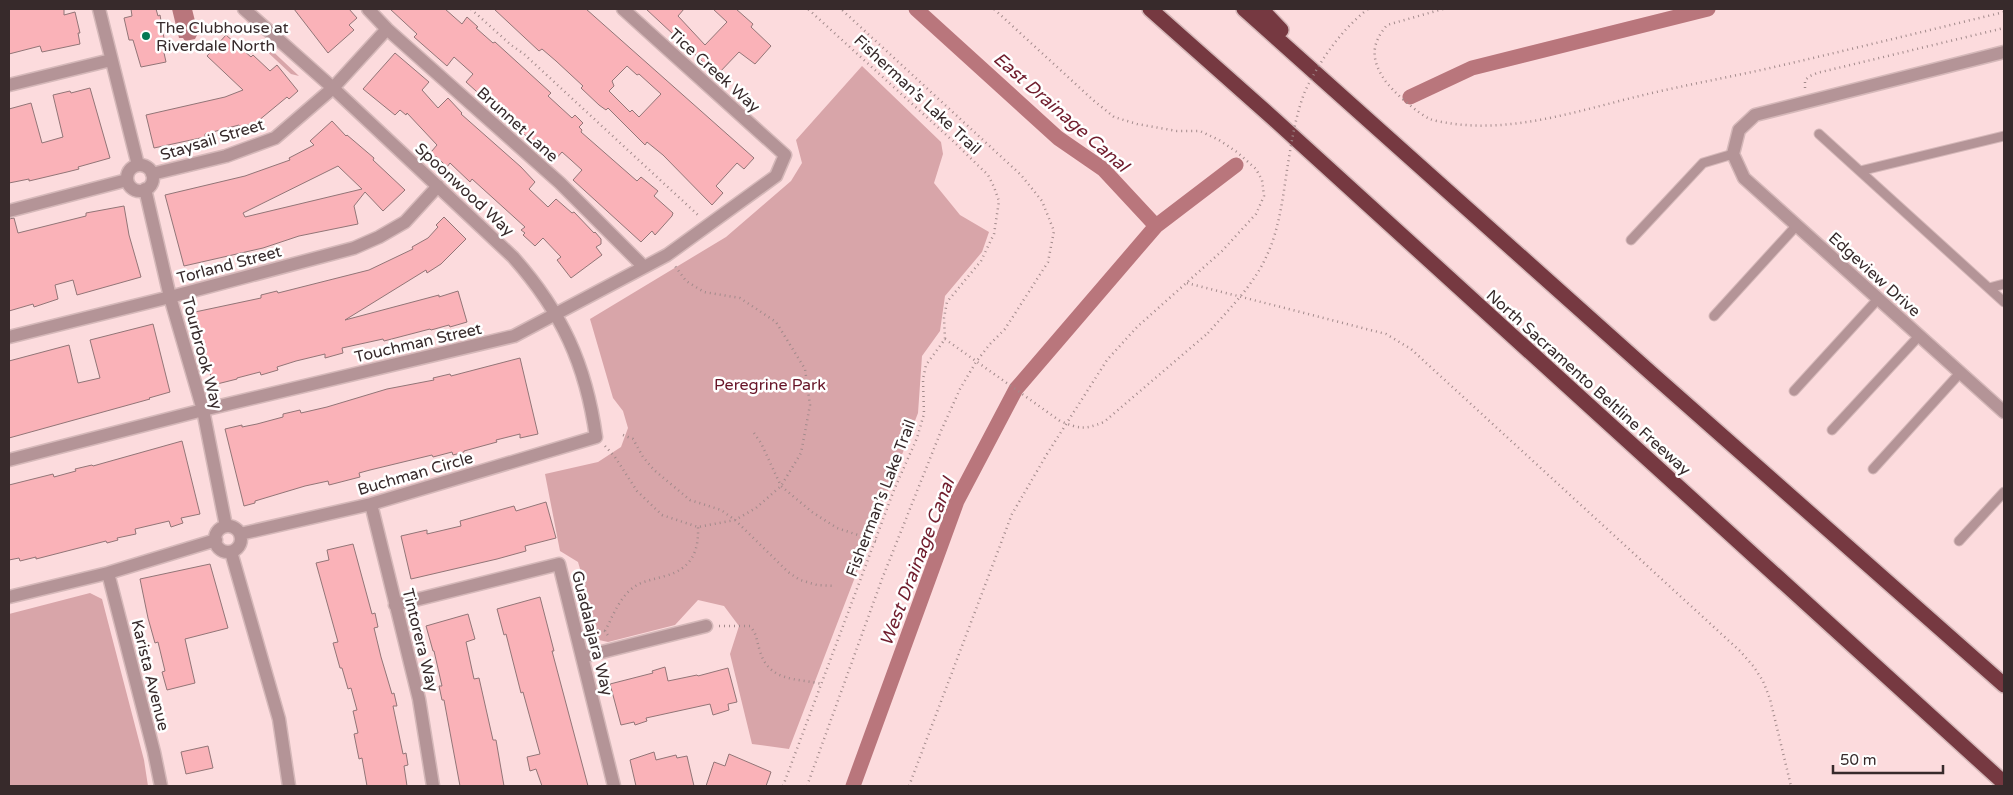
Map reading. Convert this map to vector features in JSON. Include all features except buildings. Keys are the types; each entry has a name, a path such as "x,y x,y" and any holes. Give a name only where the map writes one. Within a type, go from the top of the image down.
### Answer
{"highway":[{"name":"North Sacramento Beltline Freeway","path":"1150,9 1275,120 2004,783"},
{"path":"1244,9 2004,685"},
{"path":"1261,9 1352,105"}],"street":[{"path":"99,9 138,165"},
{"name":"Spoonwood Way","path":"244,9 333,88 438,186 513,257 534,280 557,315 574,347 592,407 596,437"},
{"name":"Brunnet Lane","path":"368,9 387,29 560,183 643,266"},
{"name":"Tice Creek Way","path":"623,9 785,155"},
{"name":"Staysail Street","path":"152,174 226,156 275,138 333,88 387,29"},
{"path":"1733,154 1739,130 1755,115 2004,52"},
{"path":"9,85 111,60"},
{"name":"Edgeview Drive","path":"1733,154 1744,178 2004,412"},
{"name":"Touchman Street","path":"9,460 203,410 514,336 557,315 643,266 667,255 776,176 785,155"},
{"path":"138,165 147,167 152,174 152,182 145,190 133,188 127,180 129,170 138,165"},
{"path":"9,211 127,180"},
{"name":"Torland Street","path":"9,337 354,248 379,237 405,222 438,186"},
{"name":"Tourbrook Way","path":"145,190 170,297 203,410 226,526"},
{"name":"Buchman Circle","path":"240,534 371,504 596,437"},
{"name":"Tintorera Way","path":"371,504 419,699 434,786"},
{"path":"226,526 236,528 240,534 239,546 231,552 219,548 216,540 220,529 226,526"},
{"path":"9,597 108,573 216,540"},
{"path":"231,552 278,719 289,786"},
{"name":"Guadalajara Way","path":"396,605 559,564 614,786"},
{"name":"Karista Avenue","path":"108,573 161,786"},
{"path":"582,657 706,626"}],"lane":[{"path":"1820,134 2004,302"},
{"path":"1860,171 2004,136"},
{"path":"1631,240 1703,163 1733,154"},
{"path":"1714,316 1797,226"},
{"path":"1989,288 2004,284"},
{"path":"1794,391 1878,299"},
{"path":"1832,430 1920,336"},
{"path":"1873,469 1960,373"},
{"path":"1959,541 2004,492"}],"path":[{"path":"471,9 511,45 524,54 703,220"},
{"name":"Fisherman’s Lake Trail","path":"783,786 894,490 921,424 924,414 923,379 926,364 945,339 944,318 947,302 981,261 994,234 999,201 988,175 808,9"},
{"path":"807,786 882,579 941,431 960,389 976,362 1005,330 1048,262 1054,231 1042,201 1021,175 841,9"},
{"path":"909,786 1012,514 1066,423 1107,360 1138,327 1222,251 1256,214 1264,196 1262,180 1256,169 1220,140 1200,131 1177,131 1137,124 1114,117 994,9"},
{"path":"945,339 1060,420 1088,428 1104,422 1208,333 1246,289 1267,255 1281,208 1297,120 1306,90 1330,50 1352,21 1368,9"},
{"path":"1443,9 1387,25 1375,44 1374,55 1376,64 1388,85 1430,119 1448,123 1490,126 1524,122 1591,109 1651,93 1848,50 2004,12"},
{"path":"1808,102 1804,83 1810,76 2004,28"},
{"path":"596,437 616,457 638,491 662,515 698,527 735,520 756,508 781,486 801,453 810,405 805,369 776,322 740,298 704,292 686,281 667,255"},
{"path":"1186,283 1386,334 1411,348 1740,651 1754,667 1763,681 1770,699 1791,786"},
{"path":"754,433 781,486 812,512 837,528 876,541"},
{"path":"623,435 633,438 643,457 654,470 690,500 721,510 735,520 788,572 800,580 817,585 835,586"},
{"path":"605,630 624,597 631,589 638,584 675,573 687,564 695,553 698,542 698,527"},
{"path":"706,626 750,626 757,635 766,667 776,675 822,684"},
{"path":"587,632 605,630"},
{"path":"605,630 610,638"}],"green space":[{"path":"265,44 299,76 291,74 261,46"},
{"name":"Peregrine Park","path":"862,66 941,142 943,154 934,183 960,215 989,232 982,252 945,296 940,331 922,356 918,413 789,749 752,744 730,654 739,626 724,606 698,600 675,625 608,642 590,638 583,604 585,586 578,562 560,551 545,474 598,462 621,447 628,428 623,411 613,398 590,319 726,237 791,181 802,163 796,140"},
{"path":"90,593 102,599 144,760 148,786 9,786 9,614"}],"shaded area":[{"path":"172,9 192,9 198,33 195,39 185,41 183,38 179,38"}],"waterway":[{"name":"East Drainage Canal","path":"916,9 1058,138 1103,169 1156,226"},
{"path":"1410,97 1472,68 1708,9"},
{"name":"West Drainage Canal","path":"853,786 957,501 1016,389 1156,226 1236,165"}],"place":[{"name":"The Clubhouse at Riverdale North","path":"146,36"}]}
